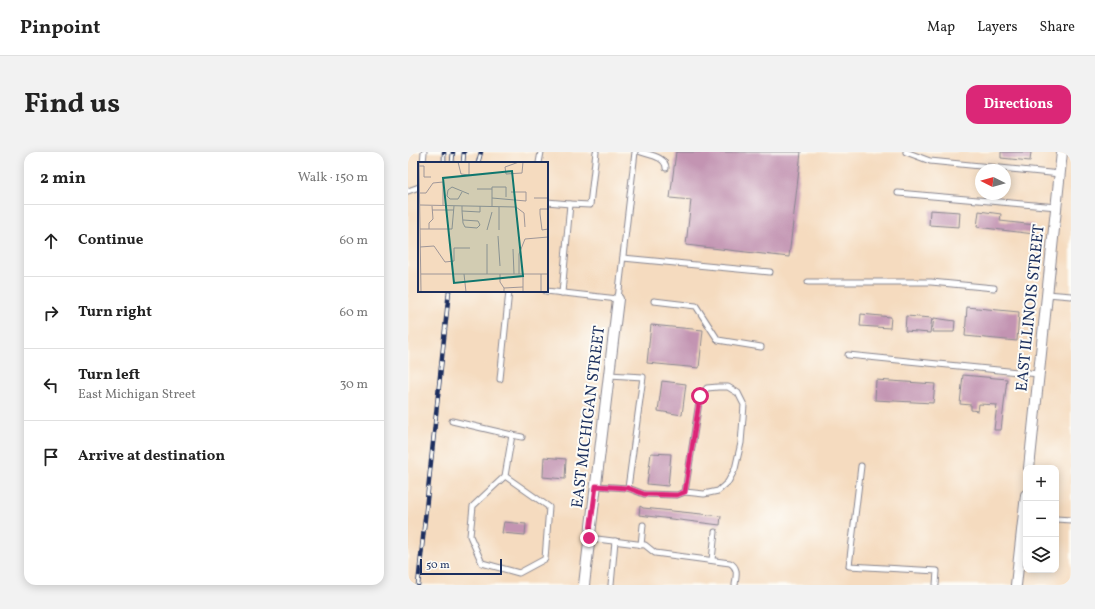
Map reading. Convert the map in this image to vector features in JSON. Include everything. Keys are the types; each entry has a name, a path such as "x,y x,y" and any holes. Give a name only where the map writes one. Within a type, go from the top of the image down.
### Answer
{"street":[{"name":"EAST ILLINOIS STREET","path":"1029,465 1062,152"},
{"name":"EAST MICHIGAN STREET","path":"584,585 618,299"},
{"path":"1016,585 1023,531"}],"lane":[{"path":"423,162 424,152"},
{"path":"539,162 541,152"},
{"path":"548,202 590,205 596,152"},
{"path":"548,291 618,299 635,152"},
{"path":"641,152 663,160 666,164 666,168"},
{"path":"906,152 930,161 1060,174"},
{"path":"408,191 418,187"},
{"path":"898,193 1057,207"},
{"path":"562,293 570,204"},
{"path":"623,258 770,272"},
{"path":"808,282 931,282 994,288"},
{"path":"500,379 510,292"},
{"path":"1047,294 1071,296"},
{"path":"654,301 696,306 718,340 761,347"},
{"path":"848,355 1039,374"},
{"path":"609,375 643,377 628,488"},
{"path":"596,486 628,488 644,494 677,495 685,492 704,494 718,492 728,482 735,469 741,443 744,405 738,394 728,387 707,388 700,396 685,492"},
{"path":"452,421 522,437"},
{"path":"505,476 549,507 546,559 519,573 482,563 470,536 473,506 505,476 512,435"},
{"path":"860,466 849,566 937,571 936,585"},
{"path":"1059,519 1071,520"},
{"path":"641,544 643,525"},
{"path":"712,560 714,532"},
{"path":"589,538 641,544 645,545 655,553 730,563 735,566 736,569 735,585"},
{"path":"611,585 615,541"}],"building":[{"path":"676,152 801,152 789,257 686,245 691,200 670,198"},
{"path":"1001,152 1031,152 1030,161 1001,158"},
{"path":"930,210 960,212 959,227 929,225"},
{"path":"979,211 1001,214 1000,221 1035,225 1034,234 977,227"},
{"path":"967,307 1019,312 1017,341 965,336"},
{"path":"861,314 891,317 890,328 860,326"},
{"path":"906,316 932,318 930,333 905,331"},
{"path":"934,318 955,321 954,332 932,332"},
{"path":"651,325 703,330 699,368 647,363"},
{"path":"963,375 1007,379 1001,430 994,430 997,405 979,404 978,411 971,410 971,405 960,404"},
{"path":"876,380 935,384 933,403 875,400"},
{"path":"662,381 686,384 682,415 658,411"},
{"path":"651,453 671,454 668,486 647,484"},
{"path":"544,457 566,459 565,479 543,477"},
{"path":"640,506 643,508 721,516 720,525 639,515"},
{"path":"504,522 526,524 525,535 502,533"}],"railway":[{"path":"444,152 444,162"},
{"path":"452,162 453,152"},
{"path":"463,162 464,152"},
{"path":"478,162 481,152"},
{"path":"418,585 449,292"}],"route":[{"path":"589,538 596,486 628,488 644,494 677,495 685,492 700,396"}]}
